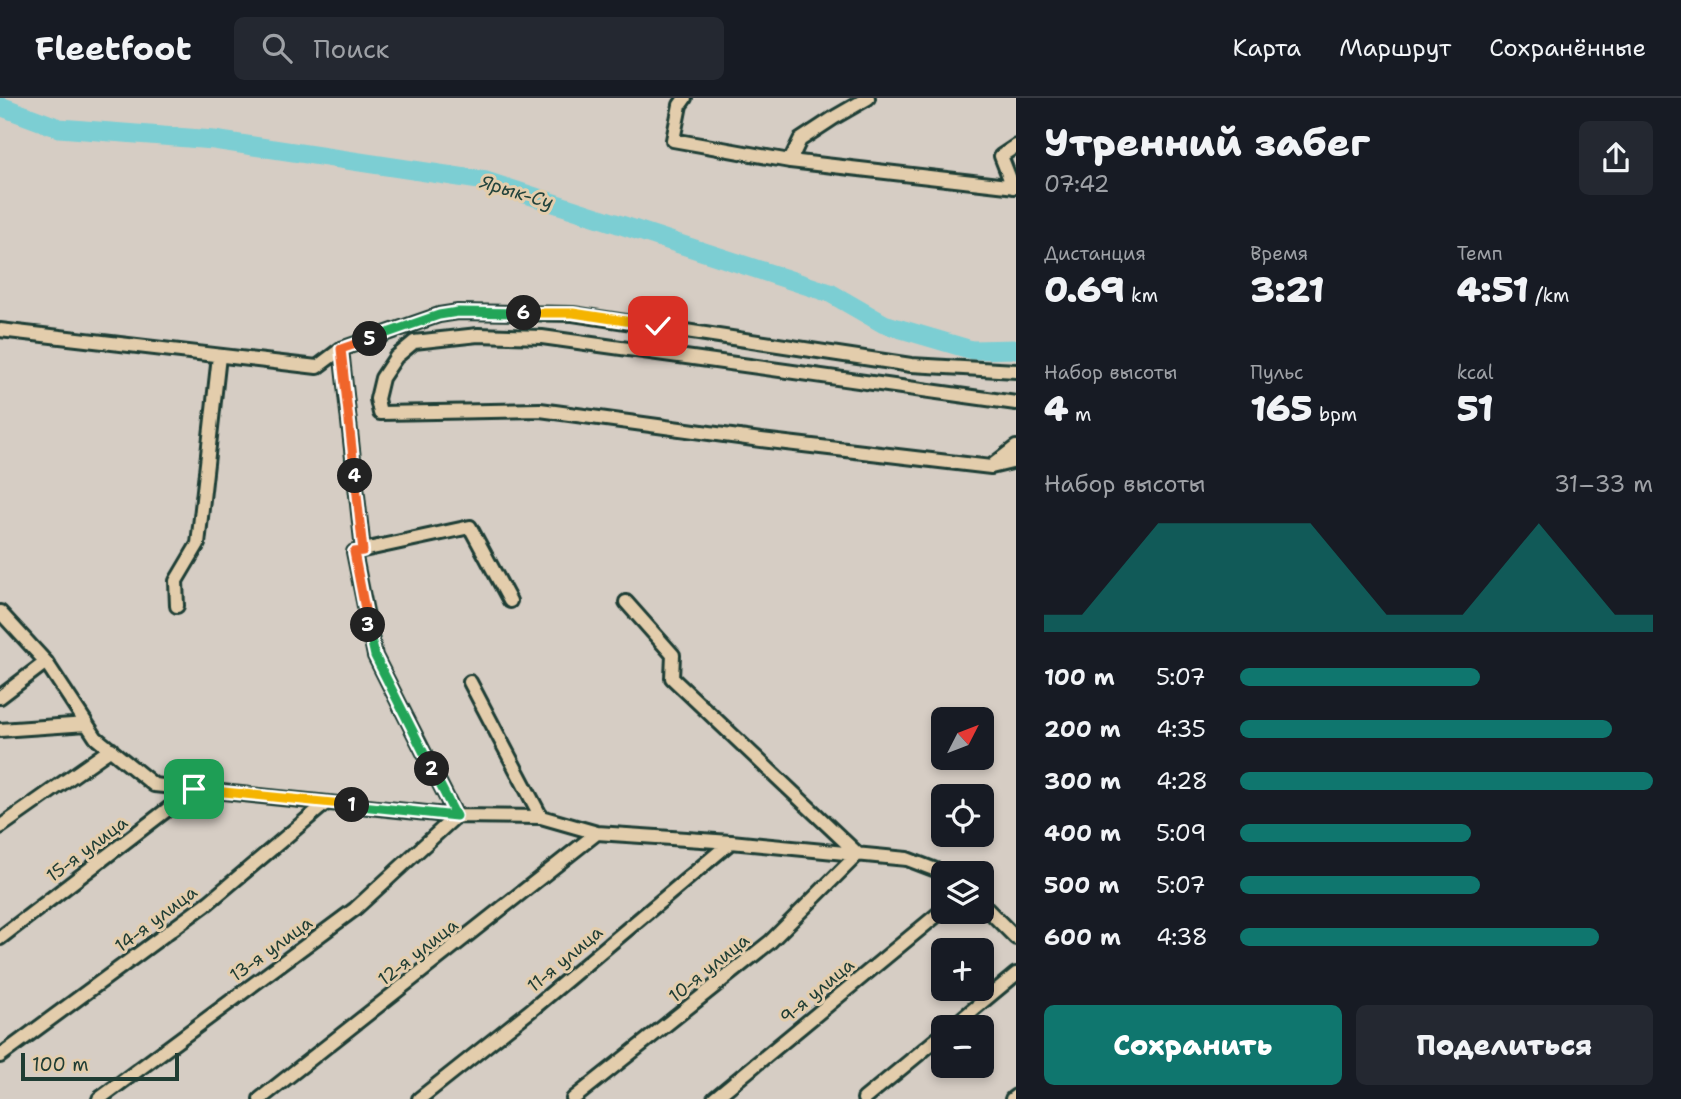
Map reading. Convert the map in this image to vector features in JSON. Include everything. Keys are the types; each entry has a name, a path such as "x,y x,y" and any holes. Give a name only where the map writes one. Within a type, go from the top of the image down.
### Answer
{"street":[{"path":"685,98 680,105 673,140 790,161 1015,187"},
{"path":"790,161 800,140 868,98"},
{"path":"1015,187 1001,156 1016,146"},
{"path":"0,330 317,367 341,349 439,315 458,312 573,313 911,365 1016,371"},
{"path":"1016,403 542,337 478,335 414,342 396,357 382,378 377,399 380,413 540,410 991,467 1016,461"},
{"path":"341,349 363,551"},
{"path":"177,606 176,581 198,544 219,356"},
{"path":"991,467 1016,447"},
{"path":"456,816 375,656 354,552 470,527 510,601"},
{"path":"626,602 673,654 672,678 858,854"},
{"path":"0,612 47,662 96,738 155,785 456,816 541,817 597,832 907,859 931,868"},
{"path":"0,697 47,662"},
{"path":"470,682 541,817"},
{"path":"0,730 87,724"},
{"path":"0,827 111,749"},
{"name":"15-я улица","path":"0,938 194,789"},
{"name":"14-я улица","path":"0,1056 209,902 326,803"},
{"name":"13-я улица","path":"99,1099 355,909 456,816"},
{"name":"12-я улица","path":"260,1099 597,832"},
{"name":"11-я улица","path":"419,1099 535,1007 731,842"},
{"name":"10-я улица","path":"573,1099 770,942 858,854"},
{"path":"994,916 1016,938"},
{"name":"9-я улица","path":"714,1099 931,920"},
{"path":"966,1015 1016,974"},
{"path":"864,1099 931,1044"}],"waterway":[{"name":"Ярык-Су","path":"0,106 59,128 214,140 486,181 830,293 884,324 972,350 1016,349"}],"route":[{"path":"194,789 456,816 375,656 354,552 363,551 341,349 439,315 458,312 573,313 658,326"}]}
